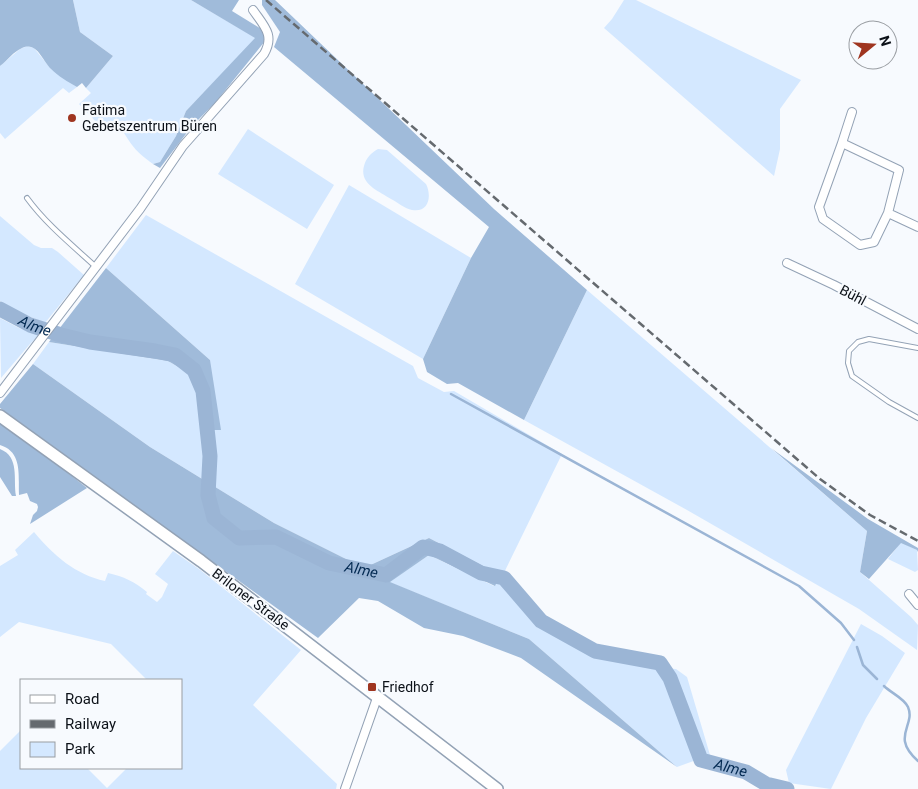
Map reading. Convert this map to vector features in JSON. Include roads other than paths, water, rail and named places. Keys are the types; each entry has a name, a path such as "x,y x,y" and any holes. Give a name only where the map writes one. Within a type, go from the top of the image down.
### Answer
{"main road":[{"name":"Briloner Straße","path":"0,416 201,561 497,789"}],"street":[{"path":"0,393 140,209 183,146 264,54 270,39 253,10"},
{"path":"842,143 899,170 888,213 874,242 860,245 824,219 819,207 852,112"},
{"path":"888,213 918,227"},
{"name":"Bühl","path":"787,263 918,329"},
{"path":"909,594 918,605"},
{"path":"345,789 377,698"}],"lane":[{"path":"27,198 52,226 96,267"},
{"path":"918,348 869,339 858,342 849,351 848,364 852,376 889,402 918,418"}],"waterway":[{"name":"Alme","path":"0,309 30,325 61,335 90,342 175,355 194,370 203,391 210,456 208,495 214,518 239,538 276,537 329,563 386,575 423,547 440,551 481,573 504,578 541,621 595,651 660,663 670,678 701,760 746,772 766,784 787,789"},
{"path":"451,394 799,586 841,623 854,640"},
{"path":"857,647 863,665 877,679"},
{"path":"884,686 904,701 908,707 910,714 905,732 906,745 918,761"},
{"name":"Alme","path":"766,784 769,789"}],"railway":[{"path":"266,0 820,479 870,515 918,541"}],"place":[{"name":"Fatima Gebetszentrum Büren","path":"72,118"},
{"name":"Friedhof","path":"372,687"}]}
